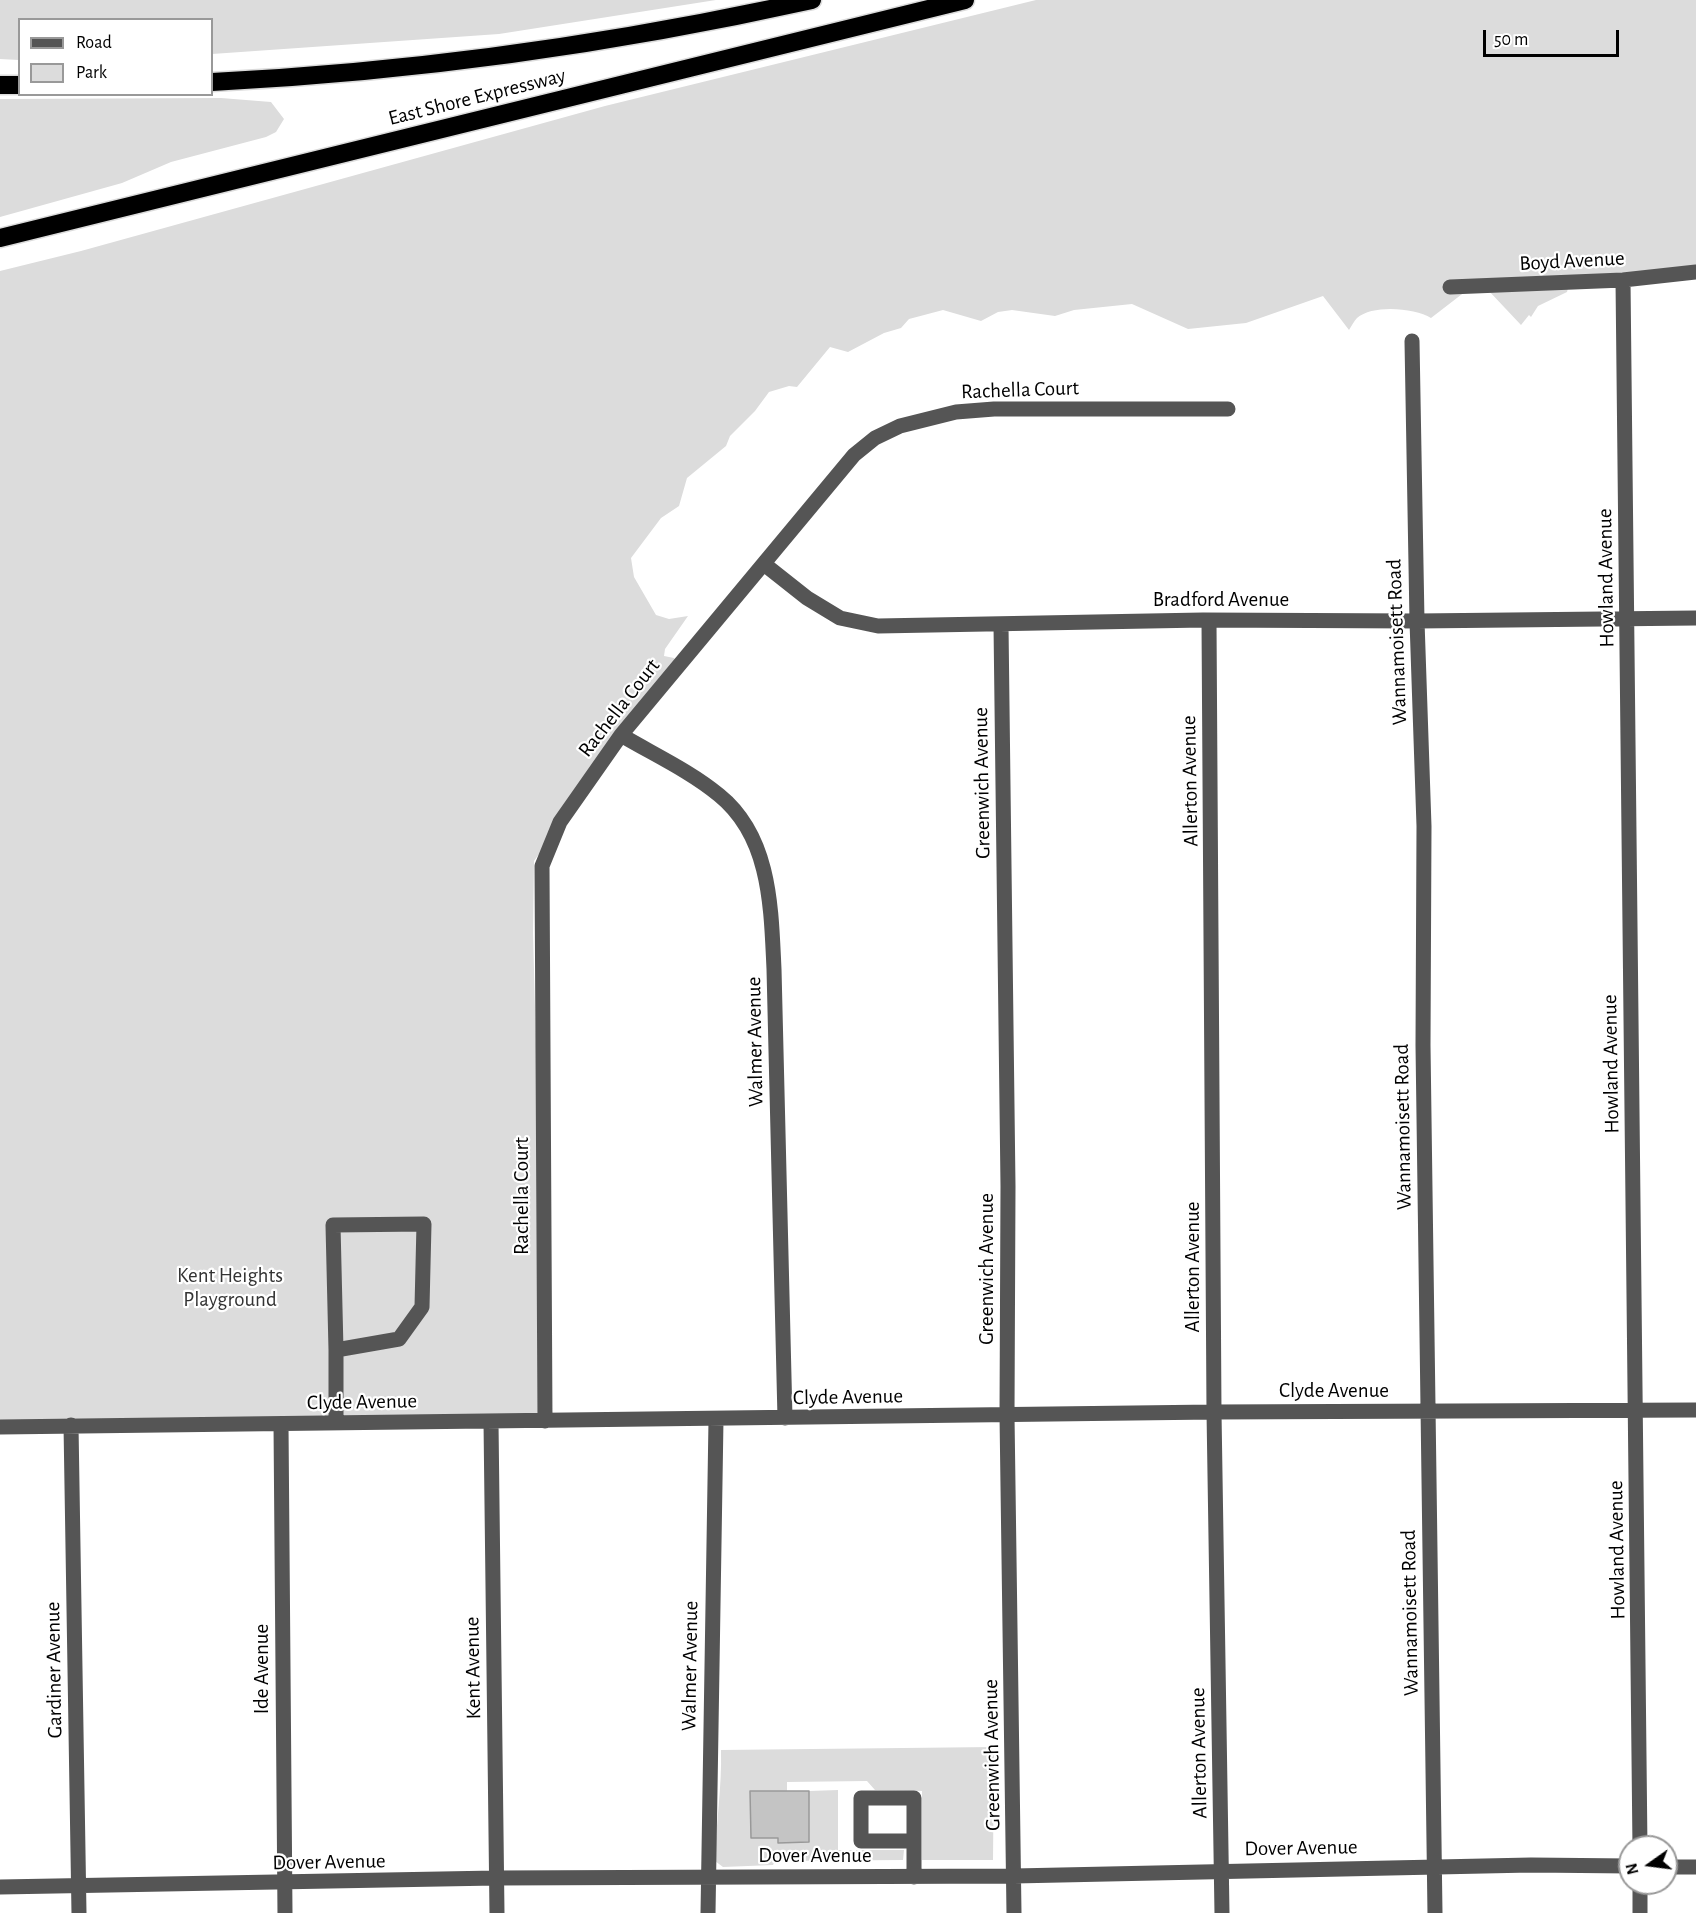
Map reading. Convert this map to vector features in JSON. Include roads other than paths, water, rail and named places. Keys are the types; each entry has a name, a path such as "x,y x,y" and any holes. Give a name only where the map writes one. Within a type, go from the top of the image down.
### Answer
{"highway":[{"name":"East Shore Expressway","path":"213,82 376,71 503,56 700,24 812,0"},
{"name":"East Shore Expressway","path":"0,238 965,0"},
{"path":"0,84 18,85"}],"street":[{"name":"Boyd Avenue","path":"1450,287 1623,280 1696,272"},
{"name":"Howland Avenue","path":"1623,280 1640,1835"},
{"name":"Wannamoisett Road","path":"1412,341 1416,621 1424,826 1427,1411 1435,1913"},
{"name":"Rachella Court","path":"544,1421 542,866 560,822 621,735 854,455 875,438 900,426 956,411 1228,409"},
{"name":"Bradford Avenue","path":"764,564 807,598 840,618 878,626 1696,618"},
{"name":"Allerton Avenue","path":"1209,621 1214,1412 1222,1913"},
{"name":"Greenwich Avenue","path":"1001,625 1008,1186 1007,1415 1014,1913"},
{"name":"Walmer Avenue","path":"621,735 720,795 746,826 763,864 771,908 774,969 785,1418"},
{"path":"336,1350 399,1339 422,1307 424,1224 333,1225 336,1423"},
{"name":"Clyde Avenue","path":"0,1427 716,1420 1214,1412 1696,1410"},
{"name":"Walmer Avenue","path":"708,1913 716,1420"},
{"name":"Kent Avenue","path":"491,1422 497,1913"},
{"name":"Ide Avenue","path":"281,1424 285,1913"},
{"name":"Gardiner Avenue","path":"71,1425 79,1913"},
{"path":"913,1841 861,1841 861,1798 914,1798 914,1877"},
{"name":"Dover Avenue","path":"0,1887 285,1884 496,1878 1014,1876 1221,1870 1618,1866"},
{"path":"1678,1867 1696,1867"},
{"path":"1640,1895 1640,1913"}],"park label":[{"name":"Kent Heights Playground","path":"230,1288"}]}
